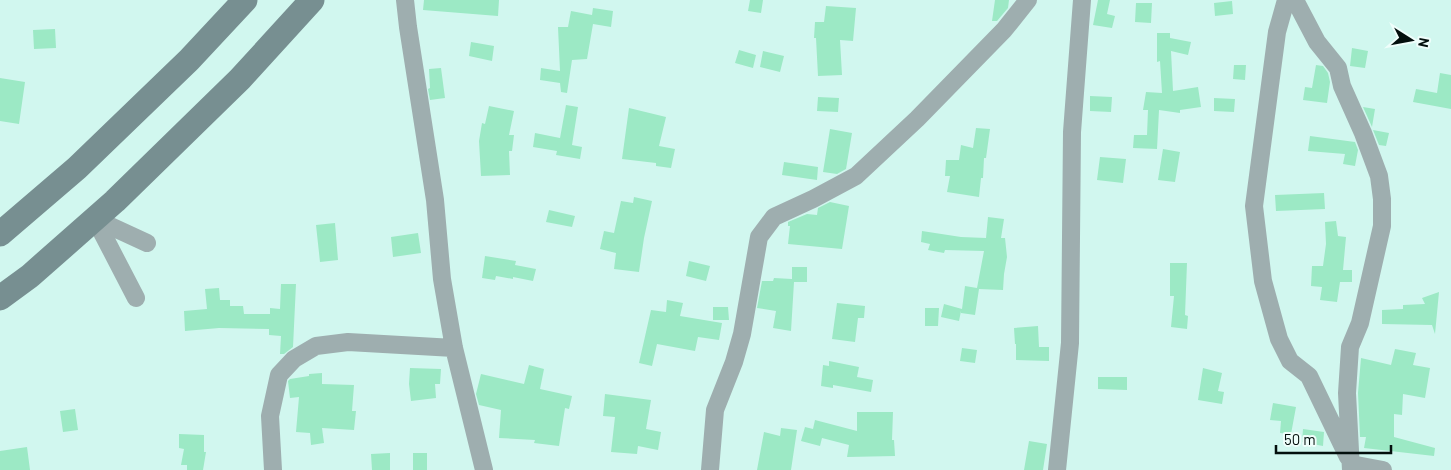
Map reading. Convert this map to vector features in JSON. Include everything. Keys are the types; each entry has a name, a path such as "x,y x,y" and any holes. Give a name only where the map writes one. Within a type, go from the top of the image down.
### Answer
{"street":[{"path":"0,234 77,168 190,60 245,0"},
{"path":"0,298 30,276 115,202 240,79 312,0"},
{"path":"405,0 435,200 442,279 454,348 484,470"},
{"path":"706,467 715,410 734,362 742,334 759,237 774,217 856,176 917,119 997,37 1028,0"},
{"path":"1057,470 1070,343 1072,132 1082,0"},
{"path":"1286,0 1277,32 1254,206 1263,282 1279,339 1290,361 1308,376 1351,467"},
{"path":"1295,0 1317,42 1338,68 1342,86 1363,133 1379,176 1382,199 1382,226 1360,323 1350,347 1348,393 1351,467"},
{"path":"95,219 147,243"},
{"path":"95,219 136,298"},
{"path":"273,470 270,416 279,375 294,359 316,346 348,342 454,348"},
{"path":"1351,467 1383,470"}],"building":[{"path":"424,0 499,0 498,16 423,10"},
{"path":"750,0 763,0 761,13 748,11"},
{"path":"995,0 1009,0 1008,8 997,21 992,21"},
{"path":"1098,0 1110,0 1107,14 1115,16 1112,28 1093,25"},
{"path":"1232,1 1233,14 1215,16 1214,3"},
{"path":"1136,3 1152,3 1151,23 1135,22"},
{"path":"826,6 856,8 853,41 840,40 842,75 818,76 816,38 814,38 815,22 824,22"},
{"path":"593,8 613,11 611,27 593,24 587,59 572,60 567,93 561,92 560,83 540,80 541,68 560,71 558,27 568,27 571,11 592,15"},
{"path":"55,29 56,48 34,49 33,30"},
{"path":"1157,33 1170,33 1170,38 1191,42 1188,55 1171,51 1173,91 1198,87 1201,107 1180,110 1180,113 1159,110 1157,149 1133,148 1134,135 1147,135 1148,110 1143,110 1146,92 1162,93 1160,61 1157,62"},
{"path":"471,42 494,46 492,61 469,56"},
{"path":"1352,48 1368,51 1365,68 1350,66"},
{"path":"739,50 756,55 753,68 735,63"},
{"path":"763,51 784,56 780,72 760,67"},
{"path":"1234,65 1246,65 1245,80 1233,79"},
{"path":"1316,65 1323,66 1328,73 1330,82 1327,103 1303,100 1305,87 1312,88"},
{"path":"441,68 445,98 430,100 428,89 430,88 429,69"},
{"path":"1440,73 1451,75 1451,109 1413,102 1416,89 1437,93"},
{"path":"0,78 25,82 19,124 0,121"},
{"path":"1090,96 1112,97 1111,112 1090,111"},
{"path":"818,97 839,98 838,112 817,111"},
{"path":"1214,98 1235,99 1234,112 1214,111"},
{"path":"566,105 578,107 572,145 582,147 580,159 556,155 557,151 533,147 535,133 560,138"},
{"path":"489,106 514,111 509,135 514,135 512,151 509,151 510,175 481,176 479,141 482,123 485,124"},
{"path":"1363,107 1375,109 1372,127"},
{"path":"629,108 666,117 659,146 675,149 671,168 656,166 656,163 622,159"},
{"path":"976,128 990,129 979,197 947,192 950,176 945,176 946,160 959,160 961,145 973,148"},
{"path":"830,129 852,133 846,169 837,174 823,172"},
{"path":"1373,130 1389,133 1386,146 1379,145"},
{"path":"1310,136 1355,142 1358,150 1355,166 1343,164 1345,154 1308,151"},
{"path":"1163,149 1180,152 1175,182 1158,180"},
{"path":"1100,157 1126,159 1123,183 1097,180"},
{"path":"784,162 818,167 817,180 782,175"},
{"path":"1324,193 1325,209 1276,211 1275,195"},
{"path":"634,197 652,201 639,272 614,269 616,253 600,249 604,231 614,233 621,201 633,203"},
{"path":"830,202 849,206 842,249 788,244 790,226 788,226 788,222 807,214 817,215 818,208"},
{"path":"549,210 575,216 572,227 546,222"},
{"path":"988,217 1004,219 1001,238 1005,238 1007,257 1003,290 979,289 975,315 961,313 961,311 959,321 941,317 944,304 962,309 965,286 977,288 984,251 945,250 944,253 928,250 930,244 921,242 922,231 961,237 986,238"},
{"path":"1336,221 1338,236 1346,237 1343,270 1352,270 1352,282 1340,282 1337,302 1320,300 1322,287 1311,286 1312,266 1323,266 1326,244 1325,222"},
{"path":"335,223 338,260 320,262 316,225"},
{"path":"418,233 421,253 393,257 391,237"},
{"path":"485,256 516,261 515,265 536,269 533,281 496,276 495,280 482,278"},
{"path":"689,261 710,266 706,281 686,276"},
{"path":"1170,263 1187,263 1185,315 1188,316 1187,329 1171,327 1174,296 1170,296"},
{"path":"792,267 807,267 807,282 794,282 791,331 773,328 776,311 757,308 762,281 773,281 774,278 792,279"},
{"path":"281,284 296,284 293,347 284,354 280,354 281,336 269,335 269,329 219,328 185,331 184,311 207,309 205,289 219,288 220,300 230,300 230,306 243,306 244,314 270,314 270,308 280,309"},
{"path":"1439,292 1435,334 1432,325 1382,324 1382,310 1403,309 1403,305 1425,304 1422,298"},
{"path":"667,300 683,303 680,316 722,323 719,340 698,337 695,351 657,344 652,366 639,363 651,310 666,312"},
{"path":"837,303 865,306 864,318 858,318 855,342 832,339"},
{"path":"713,307 728,307 729,320 713,320"},
{"path":"925,308 939,308 938,326 925,326"},
{"path":"1038,326 1039,347 1049,347 1049,361 1016,360 1014,328"},
{"path":"962,348 977,350 975,363 960,361"},
{"path":"1395,349 1416,353 1413,365 1430,368 1425,398 1403,394 1402,415 1394,414 1394,437 1435,448 1434,456 1364,448 1366,437 1360,437 1358,393 1361,358 1391,365"},
{"path":"829,361 859,367 857,377 873,380 871,392 833,385 833,388 821,386 823,365 829,366"},
{"path":"529,365 544,369 540,389 572,396 569,409 565,408 559,446 534,443 535,440 499,438 501,410 479,405 476,394 481,374 524,384"},
{"path":"410,368 441,369 440,384 435,384 436,398 411,401"},
{"path":"1203,368 1222,373 1218,391 1224,392 1222,404 1198,400"},
{"path":"322,373 322,384 354,385 352,411 356,411 354,430 322,428 324,443 311,445 310,433 296,432 299,397 290,398 288,381 309,376 309,374"},
{"path":"1098,377 1127,377 1127,390 1098,389"},
{"path":"605,394 651,400 646,429 661,432 658,450 638,446 637,454 611,452 615,417 603,416"},
{"path":"1273,403 1296,407 1291,434 1280,433 1281,421 1270,420"},
{"path":"75,409 78,430 63,432 60,411"},
{"path":"857,412 893,412 892,440 894,440 895,456 847,457 849,445 822,438 820,446 801,441 805,427 813,429 815,420 857,431"},
{"path":"781,428 797,430 791,470 757,470 764,432 780,436"},
{"path":"1303,429 1324,432 1323,446 1302,442"},
{"path":"179,434 204,435 204,452 206,452 203,470 187,470 187,465 181,465 184,449 179,448"},
{"path":"1029,441 1047,444 1043,470 1024,470"},
{"path":"27,447 30,470 0,470 0,451"},
{"path":"390,453 390,470 372,470 371,454"},
{"path":"413,453 427,453 427,470 413,470"}]}
